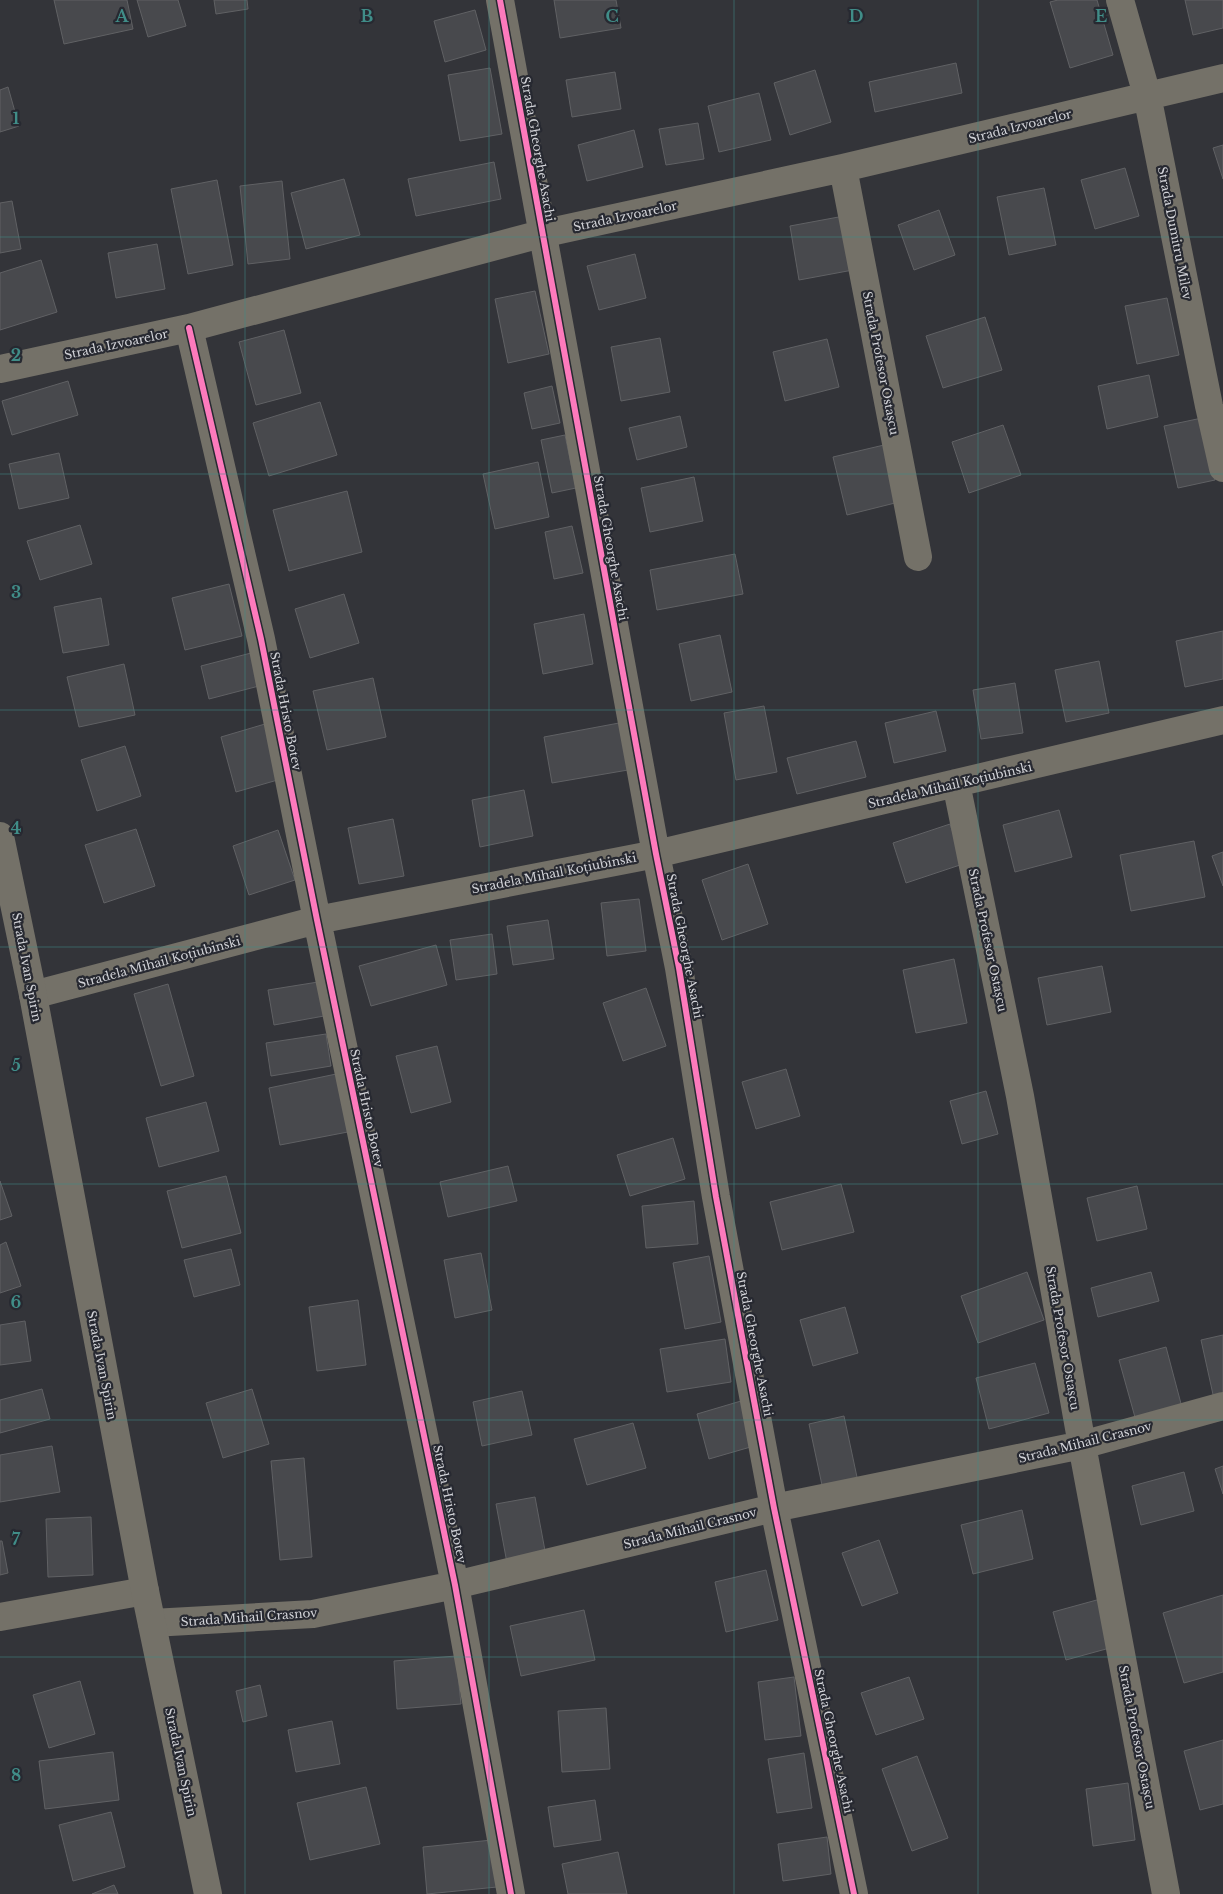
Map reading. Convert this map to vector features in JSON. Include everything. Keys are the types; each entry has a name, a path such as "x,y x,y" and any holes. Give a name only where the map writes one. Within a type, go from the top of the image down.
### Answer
{"street":[{"name":"Strada Gheorghe Asachi","path":"500,0 541,234 656,854 679,968 716,1196 774,1508 854,1894"},
{"name":"Strada Dumitru Milev","path":"1120,0 1148,95 1223,468"},
{"name":"Strada Izvoarelor","path":"0,369 189,328 541,234 844,168 1223,78"},
{"name":"Strada Profesor Ostașcu","path":"844,168 918,557"},
{"name":"Strada Hristo Botev","path":"189,328 261,639 317,920 455,1585 511,1894"},
{"name":"Stradela Mihail Koțiubinski","path":"33,995 317,920 656,854 1223,720"},
{"name":"Strada Profesor Ostașcu","path":"956,784 1020,1096 1082,1445 1166,1894"},
{"name":"Strada Ivan Spirin","path":"0,836 33,995 144,1591 208,1894"},
{"name":"Strada Mihail Crasnov","path":"152,1623 313,1614 455,1585 774,1508 1082,1445 1223,1406"},
{"path":"0,1617 144,1591"}],"building":[{"path":"54,0 127,0 133,29 64,44"},
{"path":"137,0 178,0 186,26 148,37"},
{"path":"214,0 247,0 248,9 216,14"},
{"path":"554,0 616,0 621,28 560,38"},
{"path":"1058,0 1097,0 1113,55 1070,68 1050,2"},
{"path":"1185,0 1223,0 1223,28 1193,35"},
{"path":"475,10 486,50 445,62 434,21"},
{"path":"956,63 962,93 875,112 869,82"},
{"path":"490,68 502,134 460,141 448,75"},
{"path":"815,70 831,122 790,135 774,83"},
{"path":"615,72 621,109 572,117 566,80"},
{"path":"8,87 19,126 0,132 0,90"},
{"path":"759,93 771,140 719,152 708,106"},
{"path":"698,123 704,159 666,165 659,129"},
{"path":"634,130 643,167 587,181 578,145"},
{"path":"1223,145 1223,179 1213,148"},
{"path":"494,162 501,199 416,216 408,179"},
{"path":"1125,168 1139,216 1095,229 1081,180"},
{"path":"344,179 360,235 306,249 291,193"},
{"path":"217,180 233,265 188,274 171,189"},
{"path":"282,181 290,259 248,264 240,186"},
{"path":"1044,188 1056,245 1009,255 997,197"},
{"path":"12,201 21,249 0,253 0,203"},
{"path":"939,210 955,255 914,270 898,225"},
{"path":"844,216 853,270 799,280 790,226"},
{"path":"157,244 165,289 116,298 108,253"},
{"path":"635,254 646,298 599,310 587,266"},
{"path":"41,260 57,312 0,330 0,273"},
{"path":"535,291 549,354 508,363 495,299"},
{"path":"1167,298 1179,355 1137,364 1125,306"},
{"path":"985,317 1002,370 943,388 926,336"},
{"path":"284,330 301,393 256,405 239,342"},
{"path":"660,338 670,392 621,401 611,347"},
{"path":"827,339 839,387 785,401 773,352"},
{"path":"1149,375 1158,417 1107,429 1098,386"},
{"path":"68,381 78,415 12,435 2,401"},
{"path":"552,386 560,423 532,429 524,393"},
{"path":"320,402 337,455 269,476 253,423"},
{"path":"680,416 687,447 637,460 629,428"},
{"path":"1202,418 1215,480 1178,488 1164,426"},
{"path":"1003,425 1021,475 969,493 952,442"},
{"path":"565,435 576,488 552,493 541,440"},
{"path":"884,445 899,502 847,515 833,457"},
{"path":"59,453 69,498 19,509 9,464"},
{"path":"538,462 549,517 495,529 483,474"},
{"path":"694,477 703,521 650,532 641,488"},
{"path":"347,491 362,552 289,571 273,510"},
{"path":"80,525 92,564 40,580 27,541"},
{"path":"572,526 583,573 554,579 545,532"},
{"path":"735,554 743,594 657,610 650,570"},
{"path":"229,584 242,636 185,650 172,598"},
{"path":"344,594 359,643 310,658 295,609"},
{"path":"101,598 109,645 63,653 54,607"},
{"path":"584,614 593,664 543,674 534,624"},
{"path":"1223,631 1223,679 1185,687 1176,641"},
{"path":"720,635 732,692 691,701 679,644"},
{"path":"251,653 259,686 209,699 201,666"},
{"path":"1099,661 1109,713 1066,722 1055,670"},
{"path":"124,664 135,715 79,727 67,677"},
{"path":"373,678 386,737 327,750 313,691"},
{"path":"1015,683 1023,733 981,739 973,690"},
{"path":"764,706 777,772 736,780 724,713"},
{"path":"936,711 946,751 894,763 885,723"},
{"path":"619,723 628,770 552,783 544,737"},
{"path":"265,724 281,779 236,792 221,737"},
{"path":"856,741 866,777 797,794 787,758"},
{"path":"125,746 141,796 97,811 81,760"},
{"path":"524,790 533,836 480,847 472,800"},
{"path":"1059,810 1072,857 1015,872 1003,825"},
{"path":"393,819 404,876 359,884 348,828"},
{"path":"950,824 963,864 906,883 893,843"},
{"path":"136,829 155,886 104,903 85,845"},
{"path":"278,830 295,880 249,895 233,846"},
{"path":"1194,841 1205,897 1131,911 1120,855"},
{"path":"1223,852 1223,886 1212,856"},
{"path":"748,864 768,924 722,940 702,880"},
{"path":"639,899 646,951 607,956 601,903"},
{"path":"548,920 554,959 513,965 507,926"},
{"path":"492,934 497,974 456,980 450,940"},
{"path":"436,945 447,985 371,1006 359,966"},
{"path":"954,959 967,1023 916,1033 903,970"},
{"path":"1102,966 1111,1012 1047,1025 1038,978"},
{"path":"318,982 324,1016 274,1025 268,990"},
{"path":"168,984 194,1076 161,1086 134,994"},
{"path":"646,988 666,1046 623,1061 603,1003"},
{"path":"326,1034 331,1066 271,1076 266,1043"},
{"path":"437,1046 451,1102 411,1113 396,1056"},
{"path":"786,1069 800,1116 756,1129 742,1082"},
{"path":"341,1073 353,1131 280,1145 269,1088"},
{"path":"986,1091 998,1134 962,1144 950,1101"},
{"path":"206,1102 219,1151 159,1167 146,1118"},
{"path":"673,1138 685,1179 630,1196 617,1155"},
{"path":"508,1166 517,1201 448,1217 440,1182"},
{"path":"226,1176 241,1233 182,1248 167,1191"},
{"path":"0,1181 12,1216 0,1220"},
{"path":"841,1184 854,1232 782,1250 770,1202"},
{"path":"1137,1186 1147,1229 1097,1241 1087,1198"},
{"path":"694,1201 698,1244 646,1248 642,1206"},
{"path":"6,1242 21,1286 0,1293 0,1245"},
{"path":"231,1249 240,1285 194,1297 184,1260"},
{"path":"481,1253 492,1310 455,1318 444,1260"},
{"path":"709,1256 721,1322 685,1329 673,1263"},
{"path":"1027,1272 1044,1320 978,1343 961,1296"},
{"path":"1151,1272 1159,1301 1098,1317 1091,1288"},
{"path":"358,1300 366,1365 317,1371 309,1307"},
{"path":"845,1307 858,1353 813,1366 800,1320"},
{"path":"25,1321 31,1361 0,1365 0,1325"},
{"path":"1223,1335 1223,1397 1214,1399 1201,1340"},
{"path":"725,1339 731,1382 667,1392 660,1349"},
{"path":"1166,1347 1184,1415 1138,1428 1119,1360"},
{"path":"1035,1363 1049,1413 989,1429 976,1378"},
{"path":"42,1389 50,1419 0,1433 0,1400"},
{"path":"252,1389 269,1444 223,1458 206,1403"},
{"path":"522,1391 532,1435 482,1446 473,1402"},
{"path":"741,1401 754,1446 709,1459 697,1414"},
{"path":"844,1416 861,1496 826,1504 809,1424"},
{"path":"633,1423 646,1468 587,1485 574,1439"},
{"path":"52,1446 60,1492 0,1502 0,1455"},
{"path":"304,1458 312,1557 280,1560 271,1461"},
{"path":"1223,1466 1223,1494 1215,1469"},
{"path":"1184,1472 1194,1511 1141,1525 1132,1486"},
{"path":"535,1497 546,1556 507,1563 496,1504"},
{"path":"1022,1510 1033,1559 973,1574 961,1525"},
{"path":"91,1517 93,1575 48,1577 46,1519"},
{"path":"879,1540 898,1593 862,1606 842,1553"},
{"path":"0,1541 2,1541 8,1573 0,1575"},
{"path":"766,1570 778,1620 726,1632 715,1582"},
{"path":"1223,1595 1223,1672 1184,1683 1163,1613"},
{"path":"1104,1598 1117,1646 1066,1660 1053,1612"},
{"path":"584,1610 595,1660 521,1676 510,1626"},
{"path":"456,1656 461,1704 397,1709 394,1661"},
{"path":"794,1677 801,1736 765,1740 758,1682"},
{"path":"909,1677 924,1719 876,1735 861,1693"},
{"path":"80,1681 95,1734 49,1748 33,1695"},
{"path":"260,1685 267,1716 243,1722 236,1691"},
{"path":"606,1708 610,1769 562,1772 558,1711"},
{"path":"332,1721 340,1764 296,1772 288,1730"},
{"path":"1223,1740 1223,1804 1200,1810 1184,1751"},
{"path":"113,1752 119,1800 45,1809 39,1761"},
{"path":"804,1753 812,1808 777,1813 768,1759"},
{"path":"917,1756 948,1838 912,1851 882,1769"},
{"path":"1128,1783 1135,1840 1093,1846 1086,1789"},
{"path":"366,1787 380,1844 310,1860 297,1803"},
{"path":"595,1800 601,1840 554,1847 548,1807"},
{"path":"111,1812 125,1867 73,1881 59,1825"},
{"path":"827,1837 831,1874 783,1881 778,1844"},
{"path":"492,1840 497,1887 427,1894 423,1847"},
{"path":"618,1852 627,1894 568,1894 562,1864"},
{"path":"114,1885 118,1894 92,1894"}],"cycle path":[{"path":"500,0 656,854 679,968 716,1197 774,1508 854,1894"},
{"path":"189,328 261,639 317,920 455,1585 511,1894"}]}
